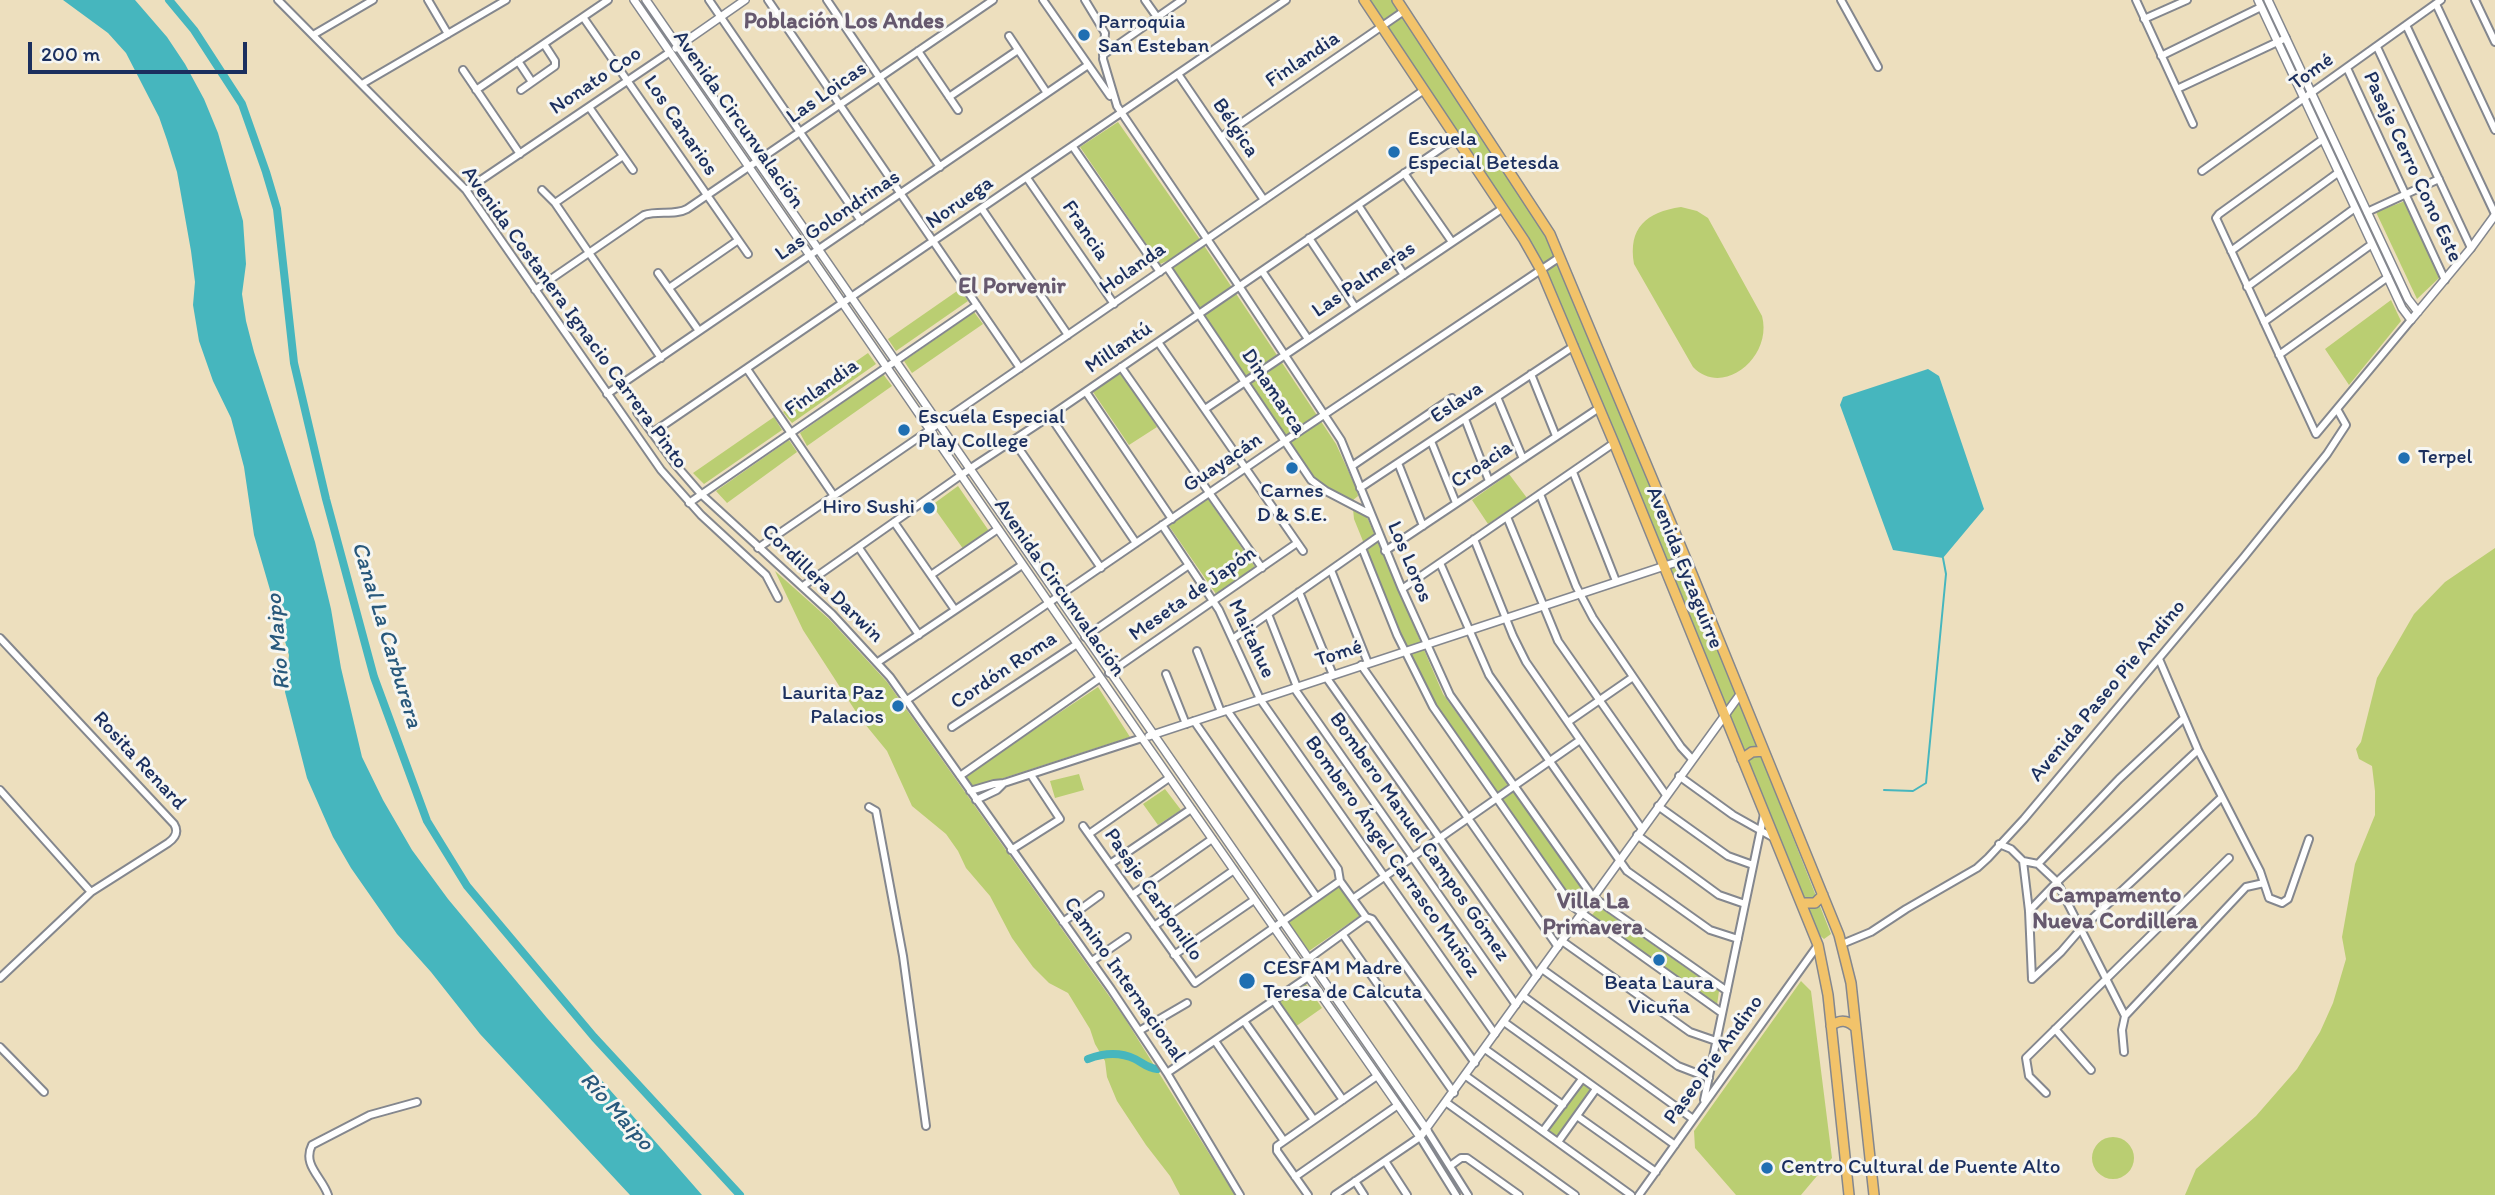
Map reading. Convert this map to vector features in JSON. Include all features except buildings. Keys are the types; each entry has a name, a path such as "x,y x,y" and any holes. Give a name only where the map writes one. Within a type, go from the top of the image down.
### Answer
{"main road":[{"name":"Avenida Eyzaguirre","path":"1364,0 1503,208 1541,270 1724,713 1818,946 1825,975 1849,1195"},
{"name":"Avenida Eyzaguirre","path":"1397,0 1540,217 1560,257 1823,895 1849,969 1874,1195"},
{"path":"1742,760 1752,752 1764,751"},
{"path":"1801,903 1815,903 1823,895"},
{"path":"1831,1026 1842,1021 1856,1028"}],"street":[{"name":"Avenida Costanera Ignacio Carrera Pinto","path":"278,0 466,190 649,455 689,503 766,575 778,598"},
{"path":"313,35 373,0"},
{"path":"428,0 448,34"},
{"path":"362,84 506,0"},
{"path":"477,90 608,0"},
{"name":"Avenida Circunvalación","path":"634,0 1169,778 1398,1105 1457,1195"},
{"name":"Avenida Circunvalación","path":"646,0 1427,1130 1468,1195"},
{"path":"709,0 861,221"},
{"name":"Nonato Coo","path":"466,190 746,0"},
{"path":"768,0 1020,368"},
{"path":"827,0 940,167"},
{"name":"Las Loicas","path":"535,290 645,215 682,212 993,0"},
{"name":"Los Loros","path":"1043,0 1240,286 1341,440 1385,551 1451,695 1593,897 1727,990"},
{"name":"Los Loros","path":"1085,0 1104,29 1106,40 1102,55 1113,99"},
{"path":"1145,0 1157,17"},
{"path":"1102,55 1182,0"},
{"name":"Noruega","path":"652,433 1286,0"},
{"path":"1841,0 1878,67"},
{"path":"2136,0 2193,124"},
{"path":"2144,19 2188,0"},
{"path":"2268,0 2408,299 2418,312"},
{"path":"2475,0 2495,42"},
{"path":"2439,2 2495,130"},
{"name":"Tomé","path":"2202,171 2439,2"},
{"path":"2161,55 2259,3 2404,312 2411,320"},
{"name":"Finlandia","path":"1221,137 1404,11"},
{"name":"Los Canarios","path":"583,17 748,254"},
{"path":"2323,139 2217,216 2316,434 2445,280 2495,215 2406,25"},
{"path":"1009,36 1047,93"},
{"path":"2177,89 2286,38"},
{"path":"521,90 556,64 544,44"},
{"path":"2376,47 2471,248"},
{"path":"949,97 1018,50"},
{"path":"918,51 958,110"},
{"path":"518,61 532,82"},
{"name":"Las Golondrinas","path":"607,394 1088,65"},
{"name":"Pasaje Cerro Cono Este","path":"2347,68 2445,280"},
{"path":"463,70 520,154"},
{"name":"Bélgica","path":"1178,75 1264,200"},
{"name":"Holanda","path":"758,548 1424,90"},
{"path":"589,107 633,170"},
{"name":"Millantú","path":"803,586 969,469 1456,138"},
{"path":"1073,147 1160,272"},
{"path":"555,203 623,156"},
{"path":"2231,251 2339,172"},
{"path":"1404,173 1452,242"},
{"name":"Francia","path":"1027,178 1114,304"},
{"path":"2367,212 2439,179"},
{"path":"542,190 555,203 661,358"},
{"path":"1358,205 1404,275"},
{"name":"Las Palmeras","path":"1205,409 1503,208"},
{"path":"2248,287 2356,208"},
{"path":"982,209 1068,335"},
{"path":"1309,238 1355,307"},
{"path":"669,289 737,241"},
{"path":"2264,322 2372,244"},
{"name":"Guayacán","path":"907,700 1284,441 1560,257"},
{"name":"Dinamarca","path":"1167,267 1315,484 1370,514"},
{"path":"1262,271 1308,339"},
{"path":"658,273 699,331"},
{"path":"2279,355 2388,277"},
{"name":"Finlandia","path":"689,503 790,431 977,305"},
{"path":"1158,342 1303,551"},
{"name":"Eslava","path":"1360,488 1574,346"},
{"path":"1121,367 1262,568"},
{"path":"747,369 834,496"},
{"path":"1531,374 1556,436"},
{"path":"1086,392 1172,519"},
{"path":"1497,397 1523,459"},
{"path":"1352,466 1452,398"},
{"name":"Croacia","path":"1385,551 1599,408"},
{"name":"Avenida Paseo Pie Andino","path":"1842,944 1871,932 1977,868 2024,820 2328,454 2346,425 2336,409"},
{"name":"Cordillera Darwin","path":"637,412 674,464 701,494 803,586 878,662 971,791"},
{"path":"1050,416 1136,543"},
{"path":"1465,419 1489,481"},
{"path":"1013,440 1101,568"},
{"path":"1431,441 1456,503"},
{"path":"1402,589 1614,443"},
{"path":"1398,463 1423,526"},
{"path":"1573,472 1616,582"},
{"path":"1540,494 1580,593 1599,628 1692,759"},
{"path":"1507,517 1558,641 1666,795"},
{"path":"894,522 955,610"},
{"name":"Maitahue","path":"1163,525 1234,638 1260,699"},
{"path":"931,575 998,529"},
{"path":"1234,638 1379,536"},
{"path":"1474,540 1526,662 1639,832 1719,895 1745,904"},
{"name":"Meseta de Japón","path":"1109,673 1297,543"},
{"path":"859,548 919,635"},
{"path":"1362,548 1405,651 1433,707 1572,906 1722,1013"},
{"name":"Tomé","path":"971,791 1031,775 1686,559"},
{"path":"1440,563 1468,630 1495,684 1627,871 1710,930 1738,939"},
{"path":"878,662 1023,565"},
{"name":"Cordón Roma","path":"1085,637 1189,565"},
{"path":"1331,570 1365,664 1468,818 1560,944 1690,1032 1716,1041"},
{"path":"1299,592 1330,676 1440,838 1539,972 1678,1066 1709,1078"},
{"name":"Bombero Manuel Campos Gómez","path":"1268,614 1295,687 1516,1005"},
{"name":"Rosita Renard","path":"0,638 176,827 175,838 91,892 0,978"},
{"name":"Cordón Roma","path":"952,727 1077,644"},
{"path":"1197,650 1224,711 1338,869 1340,881 1366,917 1372,919 1475,1063"},
{"path":"2159,659 2269,898 2274,902 2282,903 2288,899 2309,839"},
{"path":"1166,674 1190,722 1316,896"},
{"path":"1568,722 1633,677"},
{"path":"960,776 1101,678"},
{"path":"1335,1195 1427,1130 1724,713 1741,693"},
{"name":"Bombero Ángel Carrasco Muñoz","path":"1260,699 1495,1034"},
{"path":"2038,864 2119,779 2184,718"},
{"path":"1354,898 1580,740"},
{"path":"2029,911 2199,750"},
{"path":"1011,849 1060,819 1031,775"},
{"path":"1679,776 1733,815 1774,838"},
{"path":"1089,834 1169,778"},
{"name":"Tomé","path":"976,800 997,790 1004,783"},
{"path":"0,790 91,892"},
{"name":"Camino Internacional","path":"971,791 1092,961 1167,1073 1240,1195"},
{"path":"2023,861 2029,911 2032,979 2080,930 2222,797"},
{"path":"869,807 876,811 890,880 926,1126"},
{"path":"1658,807 1728,856 1753,865"},
{"path":"1110,864 1191,808"},
{"path":"1703,1105 1764,814"},
{"name":"Pasaje Carbonillo","path":"1083,826 1195,983 1273,927"},
{"path":"1132,895 1212,839"},
{"path":"1999,844 2011,849 2023,861 2038,864 2057,882 2125,1016"},
{"path":"2046,1093 2029,1076 2026,1058 2106,982 2166,918 2228,858"},
{"path":"1154,926 1234,870"},
{"path":"1273,927 1340,881"},
{"path":"2124,1052 2122,1030 2125,1016 2246,887 2264,883"},
{"path":"1063,922 1100,895"},
{"path":"1174,955 1254,900"},
{"path":"1300,965 1366,917"},
{"path":"1343,935 1454,1093"},
{"path":"1092,961 1128,937"},
{"name":"Paseo Pie Andino","path":"1639,1195 1818,946"},
{"path":"1167,1073 1308,977"},
{"path":"1522,996 1693,1119"},
{"path":"1273,1001 1343,1100"},
{"path":"1139,1031 1187,1003"},
{"path":"1244,1021 1314,1120"},
{"path":"1504,1022 1675,1145"},
{"path":"2055,1030 2091,1070"},
{"path":"1215,1041 1284,1141"},
{"path":"0,1047 44,1093"},
{"path":"1485,1049 1563,1105"},
{"path":"1308,1195 1276,1147 1377,1076"},
{"path":"1466,1076 1631,1195"},
{"path":"1543,1132 1582,1079"},
{"path":"1558,1142 1596,1089"},
{"path":"328,1195 309,1165 308,1155 312,1145 370,1115 417,1102"},
{"path":"1447,1102 1575,1195"},
{"path":"1295,1177 1398,1105"},
{"path":"1577,1116 1656,1172"},
{"path":"1450,1166 1461,1158 1467,1158 1519,1195"},
{"path":"1385,1161 1407,1195"},
{"path":"1355,1181 1364,1195"}],"green space":[{"path":"1367,0 1392,0 1538,221 1685,564 1831,934 1824,939 1817,933 1550,281"},
{"path":"1118,122 1336,444 1357,490 1358,496 1352,501 1316,480 1167,261 1160,264 1080,147"},
{"path":"2405,201 2439,278 2417,299 2376,212"},
{"path":"1681,207 1697,211 1708,218 1762,316 1760,346 1743,368 1731,375 1718,378 1705,375 1693,367 1634,264 1634,241 1642,224 1658,213"},
{"path":"960,289 968,301 896,351 888,339"},
{"path":"2391,300 2401,321 2349,385 2325,349"},
{"path":"974,312 983,324 912,373 904,361"},
{"path":"868,353 876,364 792,423 783,412"},
{"path":"1121,372 1157,427 1129,445 1093,392"},
{"path":"883,374 892,386 807,446 800,433"},
{"path":"774,417 782,430 704,484 693,473"},
{"path":"789,440 797,452 727,503 716,491"},
{"path":"1509,474 1527,498 1488,524 1472,500"},
{"path":"958,486 989,531 964,550 932,505"},
{"path":"1208,499 1255,567 1216,594 1169,526"},
{"path":"1353,509 1367,517 1443,694 1588,896 1579,907 1572,903 1431,697 1410,657 1354,519"},
{"path":"2495,548 2495,1195 2185,1195 2196,1169 2256,1116 2297,1069 2320,1032 2333,1003 2346,959 2342,937 2355,864 2375,815 2372,766 2359,759 2356,749 2361,742 2377,678 2414,614 2445,582"},
{"path":"775,571 830,620 887,682 1124,1017 1235,1195 1180,1195 1170,1176 1117,1101 1107,1077 1105,1061 1090,1029 1068,993 1049,983 1033,967 1012,938 990,896 966,868 946,834 912,806 887,751 860,718 803,630"},
{"path":"1098,687 1130,737 973,788 963,777"},
{"path":"1079,774 1084,790 1055,798 1050,781"},
{"path":"1165,789 1181,810 1158,825 1143,804"},
{"path":"1339,884 1361,915 1309,951 1287,921"},
{"path":"1599,907 1719,991 1717,1005 1591,916"},
{"path":"1801,981 1811,991 1832,1158 1801,1195 1736,1195 1695,1148 1694,1131"},
{"path":"1305,983 1322,1008 1295,1027 1278,1002"},
{"path":"1583,1082 1593,1089 1557,1139 1547,1131"},
{"path":"2113,1137 2128,1143 2134,1158 2128,1173 2113,1179 2098,1173 2092,1158 2098,1143"}],"water":[{"name":"Río Maipo","path":"63,0 135,0 167,37 185,64 218,133 243,221 246,264 242,294 246,321 315,542 362,757 383,800 412,850 448,899 547,1018 702,1195 630,1195 480,1034 397,934 333,837 307,778 285,692 289,655 254,535 244,467 231,418 213,381 199,341 193,305 195,282 191,251 177,172 167,140 159,117 126,53 108,33"},
{"path":"1928,369 1939,376 1984,509 1943,558 1893,550 1840,405 1843,397"}],"waterway":[{"name":"Canal La Carburera","path":"169,0 194,30 242,104 266,172 277,209 294,363 326,499 374,677 427,821 467,886 594,1037 740,1195"},
{"path":"1884,790 1913,791 1926,783 1946,574 1943,558"},
{"path":"1088,1059 1118,1054 1157,1069"}],"place":[{"name":"Parroquia San Esteban","path":"1084,35"},
{"name":"Escuela Especial Betesda","path":"1394,152"},
{"name":"Escuela Especial Play College","path":"904,430"},
{"name":"Terpel","path":"2404,458"},
{"name":"Carnes D & S.E.","path":"1292,468"},
{"name":"Hiro Sushi","path":"929,508"},
{"name":"Laurita Paz Palacios","path":"898,706"},
{"name":"Beata Laura Vicuña","path":"1659,960"},
{"name":"CESFAM Madre Teresa de Calcuta","path":"1247,981"},
{"name":"Centro Cultural de Puente Alto","path":"1767,1168"}],"district":[{"name":"Población Los Andes","path":"844,22"},
{"name":"El Porvenir","path":"1012,287"},
{"name":"Campamento Nueva Cordillera","path":"2115,909"},
{"name":"Villa La Primavera","path":"1593,915"}]}
